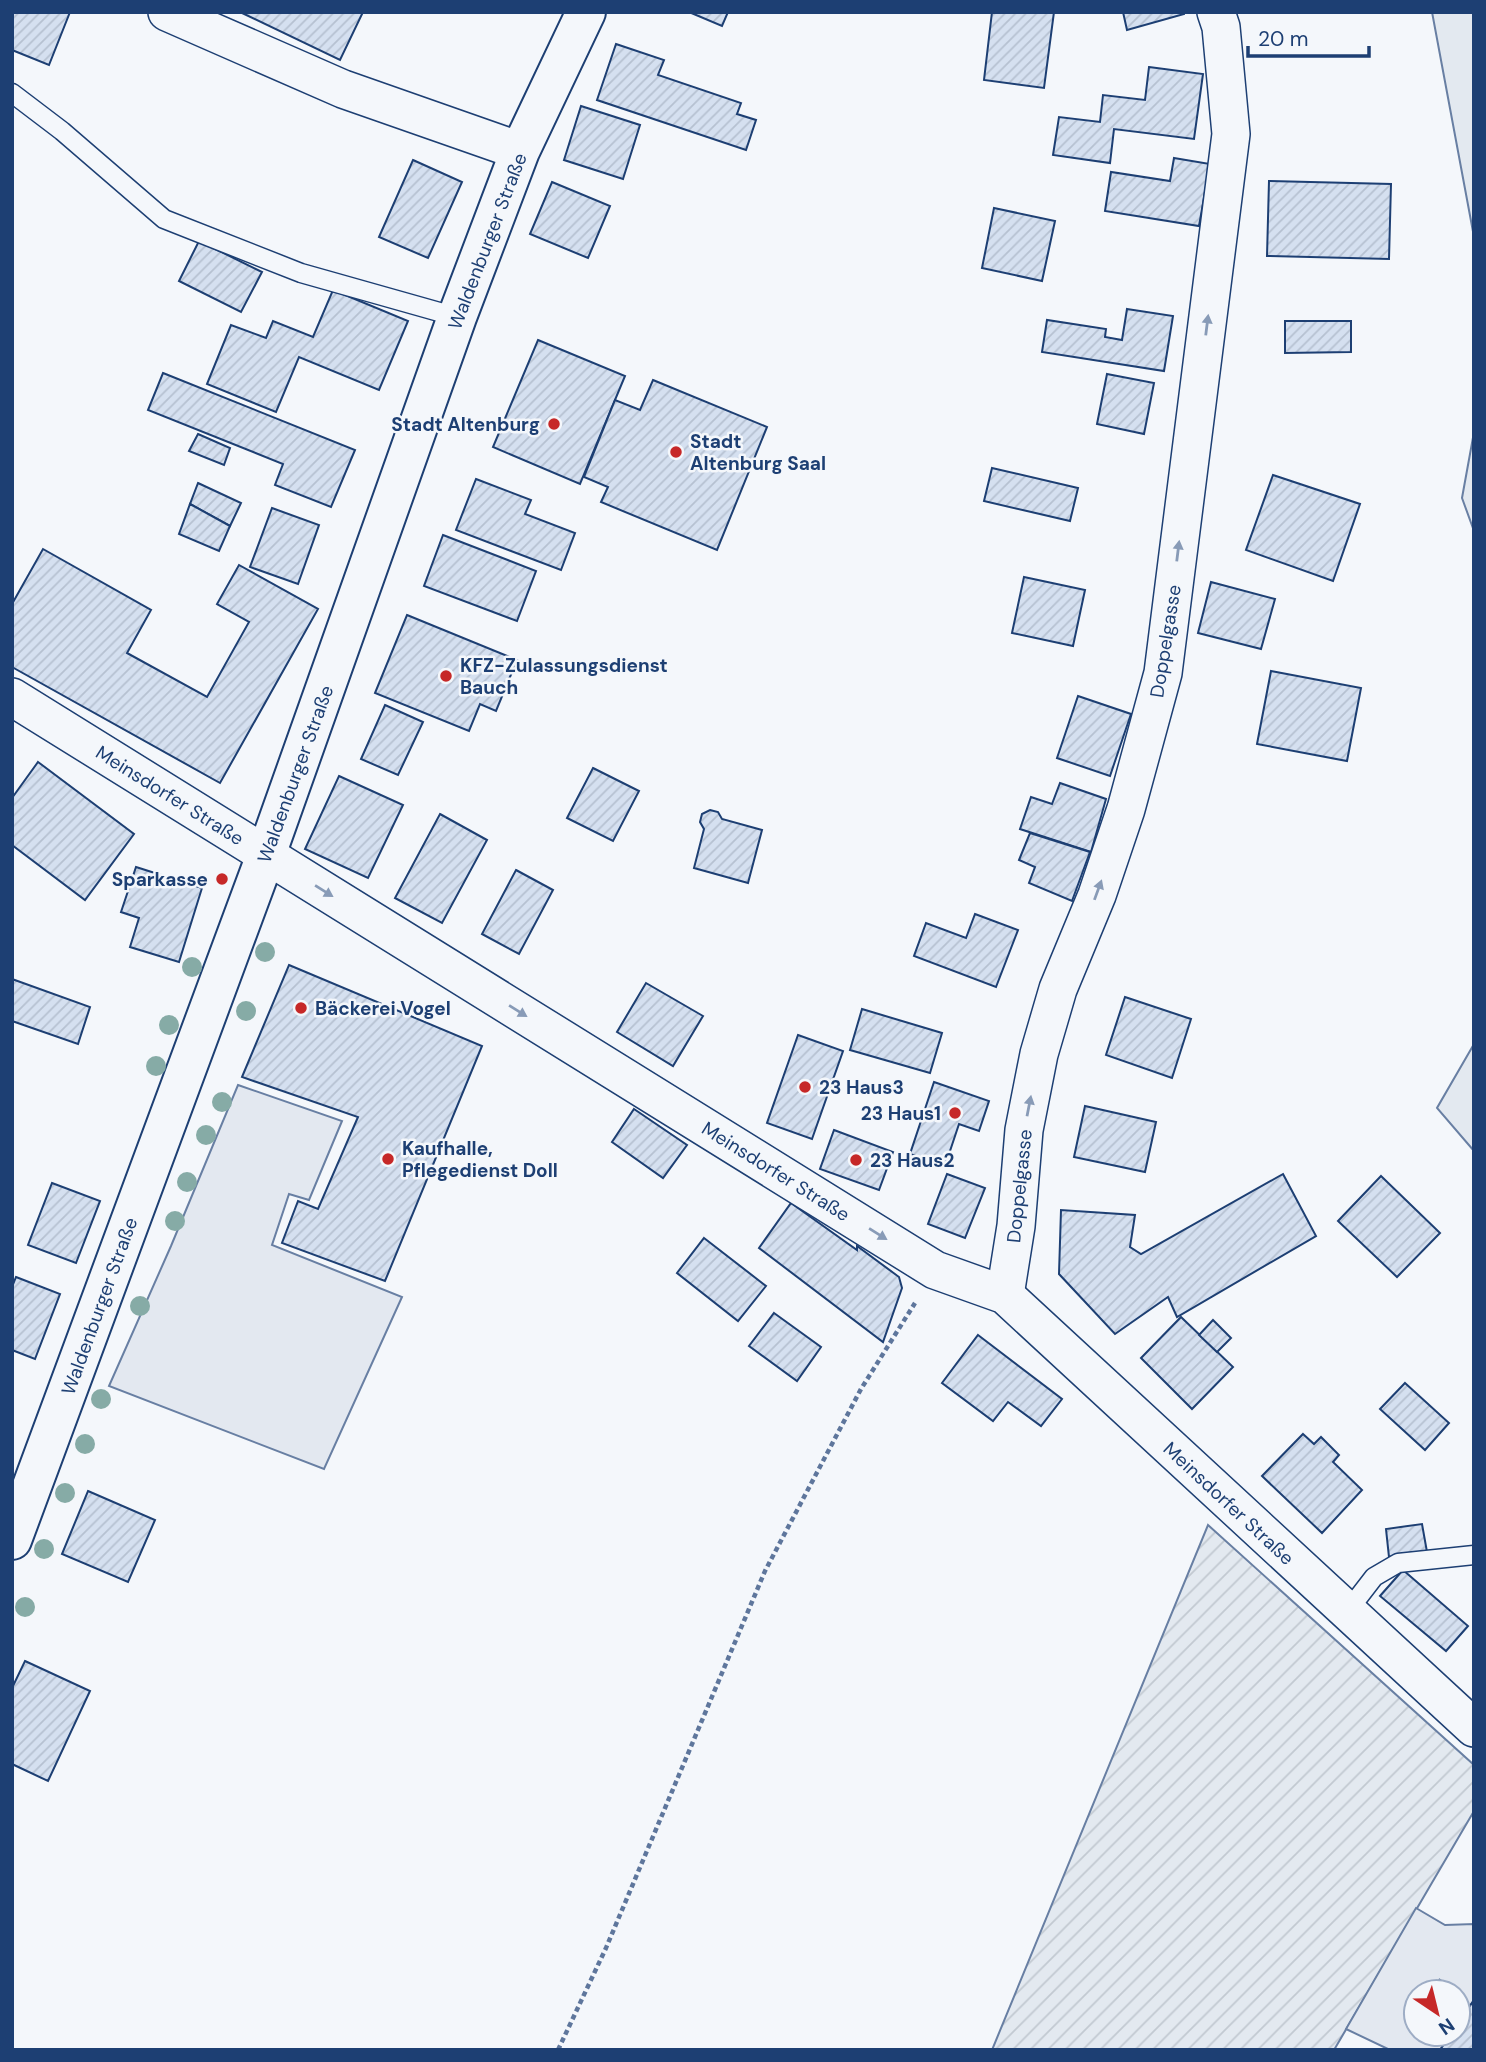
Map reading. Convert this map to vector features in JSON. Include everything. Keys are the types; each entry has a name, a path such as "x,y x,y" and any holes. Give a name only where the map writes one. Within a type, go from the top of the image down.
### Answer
{"main road":[{"name":"Waldenburger Straße","path":"12,1541 266,855 457,317 520,150 586,12"}],"street":[{"path":"167,12 342,89 520,150"},
{"name":"Doppelgasse","path":"1005,1295 1016,1226 1024,1130 1039,1054 1058,989 1097,895 1126,808 1163,673 1231,135 1221,27 1216,12"},
{"name":"Meinsdorfer Straße","path":"12,697 935,1270 1005,1295 1474,1728"}],"lane":[{"path":"12,93 62,131 164,219 301,273 457,317"},
{"path":"1347,1612 1374,1577 1398,1563 1474,1555"}],"path":[{"path":"558,2050 606,1948 765,1571 861,1389 935,1270"}],"shaded area":[{"path":"1432,12 1474,12 1474,237"},
{"path":"1474,432 1474,531 1462,498"},
{"path":"1474,1044 1474,1151 1437,1108"},
{"path":"238,1085 342,1121 309,1200 289,1194 272,1245 402,1297 324,1469 109,1386"},
{"path":"1208,1525 1474,1765 1474,1811 1334,2050 992,2050"},
{"path":"1416,1908 1445,1925 1474,1924 1472,2003 1472,1978 1402,1978 1402,2048 1441,2048 1440,2050 1390,2050 1346,2029"}],"building":[{"path":"12,12 70,12 49,65 12,50"},
{"path":"240,12 363,12 340,60"},
{"path":"689,12 728,12 722,26"},
{"path":"992,12 1054,12 1044,88 984,80"},
{"path":"1123,12 1184,12 1184,14 1127,30"},
{"path":"616,44 664,60 658,75 741,103 737,114 756,120 746,150 597,100"},
{"path":"1149,67 1203,74 1194,139 1114,129 1110,163 1053,155 1059,117 1100,122 1103,95 1145,100"},
{"path":"581,106 640,125 623,179 564,160"},
{"path":"1174,158 1210,164 1199,226 1105,211 1111,172 1170,181"},
{"path":"413,160 462,182 428,258 379,237"},
{"path":"1269,181 1391,184 1389,259 1267,256"},
{"path":"552,182 610,206 588,258 530,234"},
{"path":"994,208 1055,221 1042,281 982,268"},
{"path":"199,241 262,272 241,312 179,281"},
{"path":"333,290 408,321 379,390 299,357 276,412 207,384 231,325 266,338 273,321 313,337"},
{"path":"1127,309 1173,316 1164,371 1042,352 1047,320 1106,329 1105,337 1122,340"},
{"path":"1285,321 1351,321 1351,352 1285,353"},
{"name":"Stadt Altenburg","path":"538,340 625,376 580,484 493,447"},
{"path":"163,373 355,450 331,507 275,485 283,464 148,410"},
{"path":"1107,374 1154,383 1144,434 1097,424"},
{"name":"Stadt Altenburg Saal","path":"653,380 767,427 717,550 601,502 608,487 584,477 615,400 640,410"},
{"path":"198,434 230,448 224,465 189,451"},
{"path":"992,468 1078,488 1070,521 984,501"},
{"path":"1273,475 1360,504 1333,581 1246,550"},
{"path":"476,479 531,500 525,514 575,533 561,570 456,530"},
{"path":"198,483 241,503 230,526 190,504"},
{"path":"190,504 230,526 219,551 179,534"},
{"path":"272,508 319,525 298,584 250,567"},
{"path":"443,535 536,571 517,621 424,586"},
{"path":"43,549 151,610 127,653 207,697 249,622 217,604 239,565 318,609 220,783 12,667 12,604"},
{"path":"1024,577 1085,590 1073,646 1012,633"},
{"path":"1211,582 1275,599 1261,649 1198,633"},
{"name":"KFZ-Zulassungsdienst Bauch","path":"407,615 517,660 496,711 480,704 469,731 375,693"},
{"path":"1271,671 1361,688 1347,761 1257,744"},
{"path":"1078,696 1131,714 1110,776 1057,758"},
{"path":"385,705 423,722 398,775 361,759"},
{"path":"38,762 134,834 85,900 12,845 12,798"},
{"path":"593,768 639,791 613,841 567,818"},
{"path":"339,776 403,805 368,878 305,849"},
{"path":"1060,783 1106,799 1091,852 1020,829 1031,797 1052,804"},
{"path":"710,810 718,812 722,819 762,830 748,883 694,868 704,829 700,822 702,814"},
{"path":"440,814 487,840 442,923 395,898"},
{"path":"1030,833 1090,852 1072,901 1029,883 1035,867 1019,860"},
{"path":"136,867 202,888 179,962 130,947 139,918 121,912"},
{"path":"516,870 553,890 519,954 482,934"},
{"path":"975,914 1018,930 996,987 914,956 926,923 966,938"},
{"name":"Kaufhalle, Pflegedienst Doll","path":"289,965 482,1046 385,1281 282,1243 298,1201 318,1209 358,1117 242,1077"},
{"path":"12,979 90,1007 78,1044 12,1021"},
{"path":"646,983 703,1016 673,1066 617,1032"},
{"path":"1125,997 1191,1019 1172,1078 1106,1055"},
{"path":"862,1009 942,1033 930,1073 850,1050"},
{"name":"23 Haus3","path":"798,1035 843,1051 812,1139 767,1123"},
{"name":"23 Haus1","path":"934,1082 989,1101 979,1131 959,1124 945,1166 910,1154"},
{"path":"1085,1106 1156,1122 1145,1172 1074,1157"},
{"path":"634,1109 687,1145 663,1178 612,1142"},
{"name":"23 Haus2","path":"834,1130 893,1152 879,1190 820,1169"},
{"path":"947,1174 985,1188 965,1238 928,1224"},
{"path":"1283,1174 1316,1236 1177,1317 1168,1297 1115,1334 1059,1274 1061,1210 1135,1215 1130,1247 1141,1254"},
{"path":"1381,1176 1440,1233 1397,1277 1338,1221"},
{"path":"52,1183 100,1201 76,1263 28,1245"},
{"path":"791,1203 899,1277 902,1288 883,1342 759,1248"},
{"path":"704,1238 766,1286 738,1321 677,1273"},
{"path":"16,1277 60,1294 35,1359 12,1350 12,1287"},
{"path":"774,1313 821,1347 797,1381 749,1346"},
{"path":"1181,1317 1233,1367 1192,1409 1141,1358"},
{"path":"1213,1320 1231,1338 1217,1352 1199,1335"},
{"path":"978,1335 1062,1399 1041,1426 1008,1402 993,1421 942,1383"},
{"path":"1405,1383 1449,1423 1425,1450 1380,1409"},
{"path":"1303,1434 1314,1444 1321,1437 1339,1455 1333,1462 1362,1490 1322,1533 1262,1476"},
{"path":"88,1491 155,1520 128,1582 62,1554"},
{"path":"1422,1524 1427,1552 1389,1557 1386,1529"},
{"path":"1403,1570 1468,1626 1446,1651 1380,1596"},
{"path":"25,1661 90,1691 48,1781 12,1764 12,1688"},
{"path":"1474,2000 1474,2050 1440,2050 1472,2048"}],"place":[{"name":"Stadt Altenburg","path":"554,424"},
{"name":"Stadt Altenburg Saal","path":"676,452"},
{"name":"KFZ-Zulassungsdienst Bauch","path":"446,676"},
{"name":"Sparkasse","path":"222,879"},
{"name":"Bäckerei Vogel","path":"301,1008"},
{"name":"23 Haus3","path":"805,1087"},
{"name":"23 Haus1","path":"955,1113"},
{"name":"Kaufhalle, Pflegedienst Doll","path":"388,1159"},
{"name":"23 Haus2","path":"856,1160"}]}
